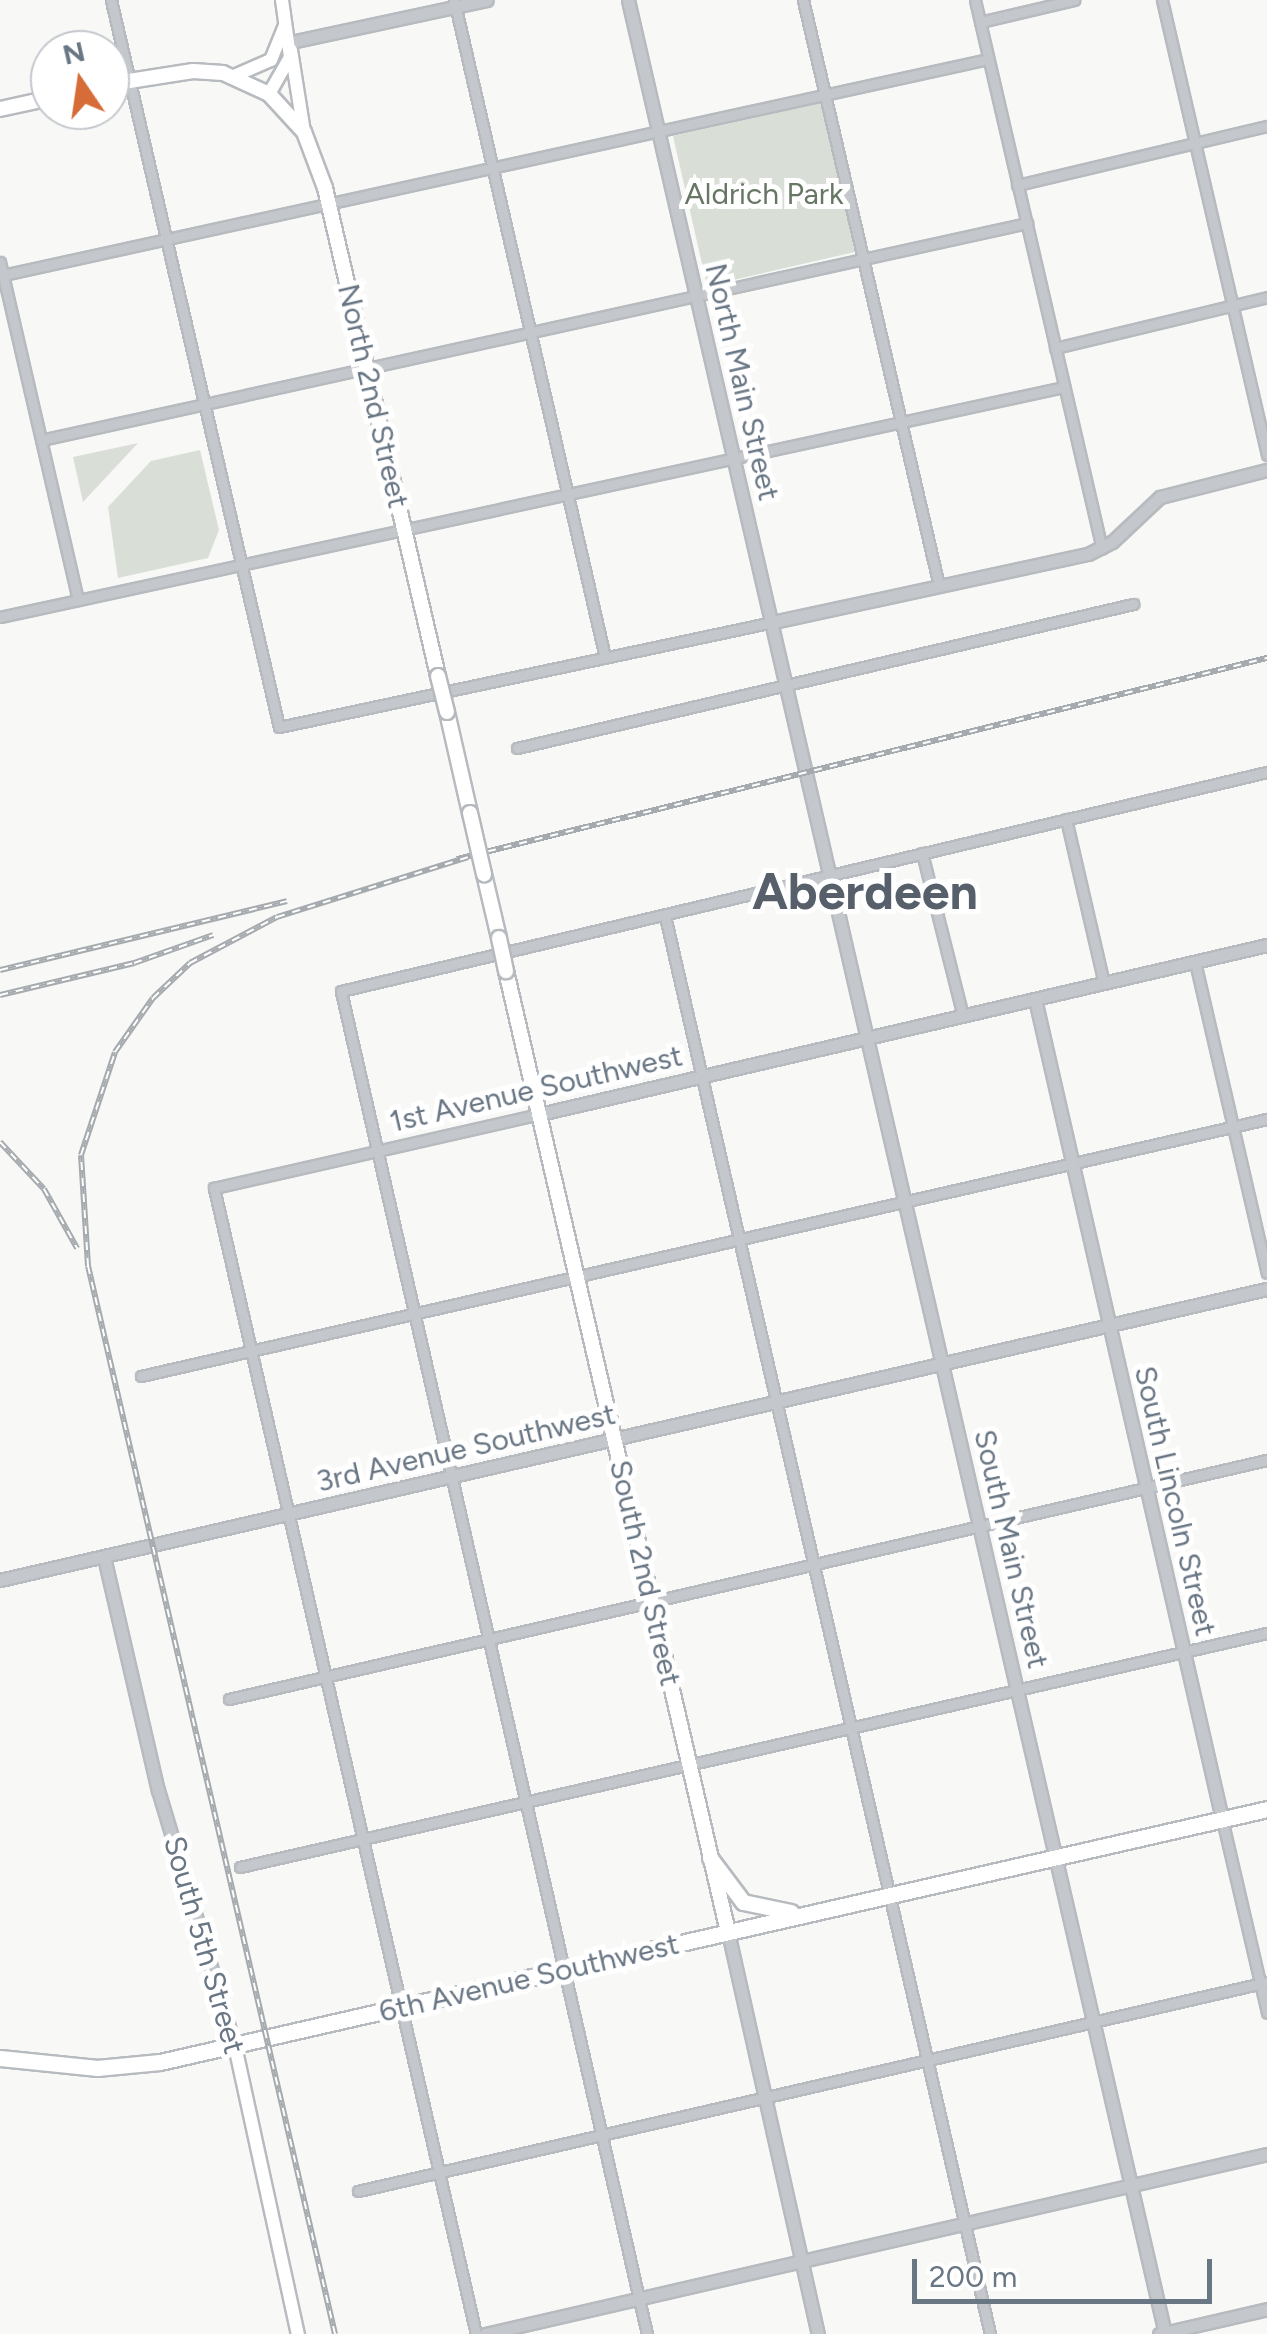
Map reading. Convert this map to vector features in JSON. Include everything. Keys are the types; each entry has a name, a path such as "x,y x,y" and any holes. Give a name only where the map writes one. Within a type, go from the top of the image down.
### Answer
{"highway":[{"name":"6th Avenue Southwest","path":"0,2058 116,2067 234,2046 1267,1808"},
{"path":"710,1858 743,1902 810,1914"}],"main road":[{"path":"282,0 297,70 304,132"},
{"path":"130,80 192,71 234,76 271,60 286,19"},
{"path":"268,94 291,46"},
{"name":"North 2nd Street","path":"234,76 268,94 304,132 328,205 470,812"},
{"path":"0,109 30,102"},
{"name":"South 2nd Street","path":"470,812 728,1932"},
{"name":"South 5th Street","path":"234,2046 298,2334"}],"street":[{"path":"111,0 118,30"},
{"path":"291,46 454,4 487,0"},
{"name":"North Main Street","path":"628,0 808,776"},
{"path":"803,0 938,586"},
{"path":"975,0 1102,549"},
{"path":"980,22 1074,0"},
{"path":"1162,0 1267,455"},
{"path":"454,4 605,657"},
{"path":"297,70 302,48 324,36"},
{"path":"3,275 988,59"},
{"path":"130,80 279,727 1102,549 1160,497 1267,470"},
{"path":"1018,185 1267,126"},
{"path":"41,440 1026,223"},
{"path":"0,262 78,600"},
{"path":"1055,348 1267,298"},
{"path":"0,617 1064,387"},
{"path":"517,748 1133,604"},
{"path":"647,2334 341,991 1267,772"},
{"name":"South Main Street","path":"808,776 1163,2334"},
{"path":"1066,819 1104,983"},
{"path":"922,854 963,1016"},
{"path":"665,916 990,2334"},
{"name":"1st Avenue Southwest","path":"252,1351 214,1188 1267,945"},
{"path":"1196,962 1267,1273"},
{"name":"South Lincoln Street","path":"1035,1000 1222,1819 1264,1983 1267,2013"},
{"path":"140,1376 1267,1119"},
{"name":"3rd Avenue Southwest","path":"0,1580 1267,1289"},
{"path":"252,1351 476,2334"},
{"path":"229,1699 1267,1460"},
{"name":"South 5th Street","path":"104,1557 158,1790 234,2046"},
{"path":"240,1867 1267,1633"},
{"name":"South 2nd Street","path":"728,1932 818,2334"},
{"path":"358,2191 1264,1983"},
{"path":"484,2334 1267,2154"},
{"path":"1163,2334 1267,2309"}],"green space":[{"name":"Aldrich Park","path":"821,103 855,252 707,286 673,136"},
{"path":"138,443 83,502 73,457"},
{"path":"200,450 219,530 208,558 118,578 108,507 151,461"}],"railway":[{"path":"457,859 1267,658"},
{"path":"335,2334 88,1266 81,1155 115,1052 153,998 190,963 277,917 468,857"},
{"path":"0,970 287,901"},
{"path":"0,995 134,963 213,935"},
{"path":"0,1142 44,1189 77,1248"}],"district":[{"name":"Aberdeen","path":"865,892"}]}
